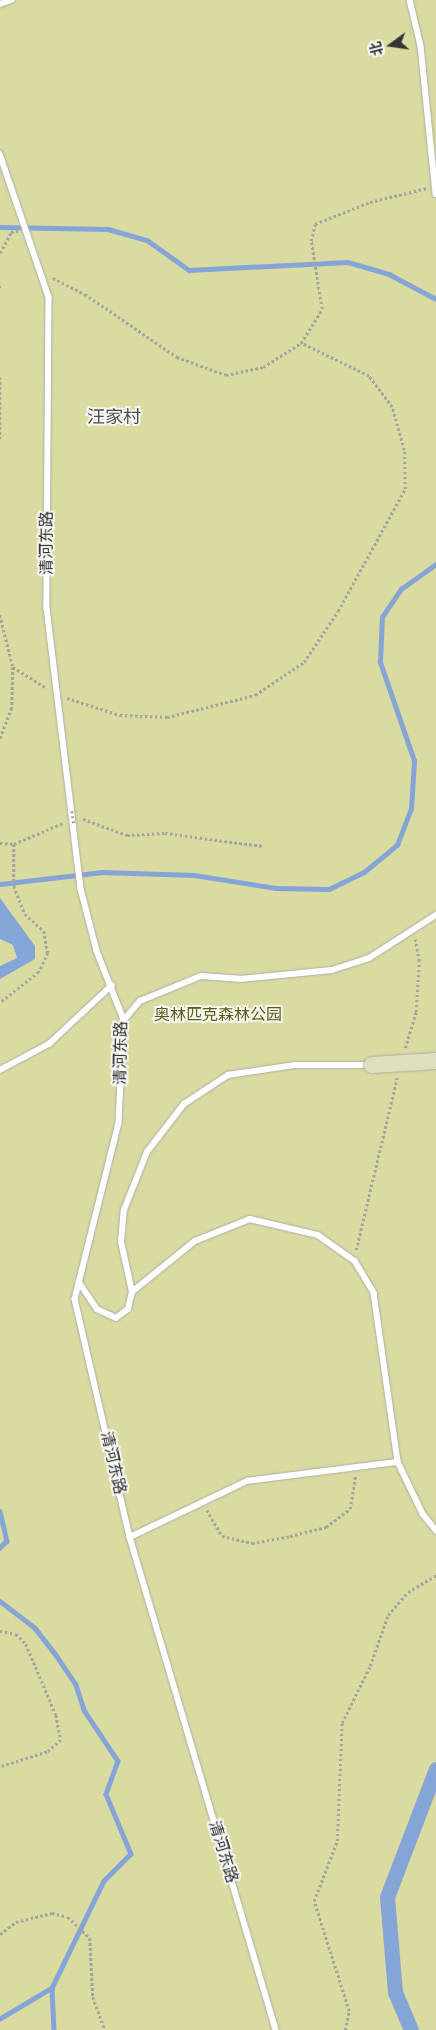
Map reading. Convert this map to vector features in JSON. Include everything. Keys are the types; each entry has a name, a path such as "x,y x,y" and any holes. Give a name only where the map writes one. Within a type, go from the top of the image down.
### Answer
{"main road":[{"path":"372,1065 436,1061"}],"lane":[{"path":"0,4 11,0"},
{"path":"410,0 421,46 433,187 436,194"},
{"name":"清河东路","path":"0,154 49,297 47,608 82,889 97,951 112,985 124,1020 119,1123 75,1298 130,1537 276,2030"},
{"path":"124,1020 140,1001 201,976 240,979 332,970 369,958 436,915"},
{"path":"0,1070 49,1044 112,985"},
{"path":"79,1282 96,1309 116,1318 128,1309 132,1292 120,1242 124,1210 147,1152 184,1104 228,1075 295,1065 372,1065"},
{"path":"132,1292 195,1241 250,1219 318,1235 355,1261 374,1293 398,1462 422,1514 436,1530"},
{"path":"130,1537 247,1481 398,1462"}],"path":[{"path":"40,271 84,294 177,358 226,375 263,367 301,343 322,309 314,279 310,241 315,224 370,202 433,187"},
{"path":"0,253 11,232 26,230"},
{"path":"13,667 57,695 120,714 167,717 255,695 304,662 338,611 405,490 404,450 392,407 368,376 301,343"},
{"path":"0,377 0,439"},
{"path":"0,615 13,667 12,708 0,739"},
{"path":"72,811 74,826"},
{"path":"0,843 14,844 73,818 88,819 127,835 165,833 263,846"},
{"path":"0,1003 39,972 48,953 44,932 25,914 14,886 18,870 14,844"},
{"path":"403,1056 416,1012 419,961 413,931"},
{"path":"355,1261 363,1205 398,1073"},
{"path":"203,1502 222,1536 252,1543 290,1536 326,1527 350,1509 357,1466"},
{"path":"345,2030 349,2011 314,1901 337,1841 342,1723 370,1666 388,1615 408,1592 436,1575"},
{"path":"0,1631 16,1634 26,1644 56,1715 61,1740 47,1752 0,1767"},
{"path":"0,1934 16,1922 52,1913 74,1922 88,1936 93,1997 105,2030"}],"green space":[{"name":"奥林匹克森林公园","path":"0,0 436,0 436,2030 0,2030"}],"water":[{"path":"0,898 35,946 35,959 0,979 0,966 17,958 13,945 0,939"}],"waterway":[{"path":"0,227 108,229 147,240 189,270 348,262 389,274 436,299"},
{"path":"0,884 102,872 194,875 276,888 329,889 364,872 397,845 411,809 414,761 380,662 382,617 401,589 436,564"},
{"path":"0,1511 7,1541 0,1548"},
{"path":"0,1601 35,1628 56,1655 76,1685 84,1710 118,1761 106,1794 131,1854 104,1881 52,1988 0,2019"},
{"path":"411,2030 395,1992 387,1897 436,1769"},
{"path":"52,1988 54,2030"}],"district":[{"name":"汪家村","path":"114,417"}]}
